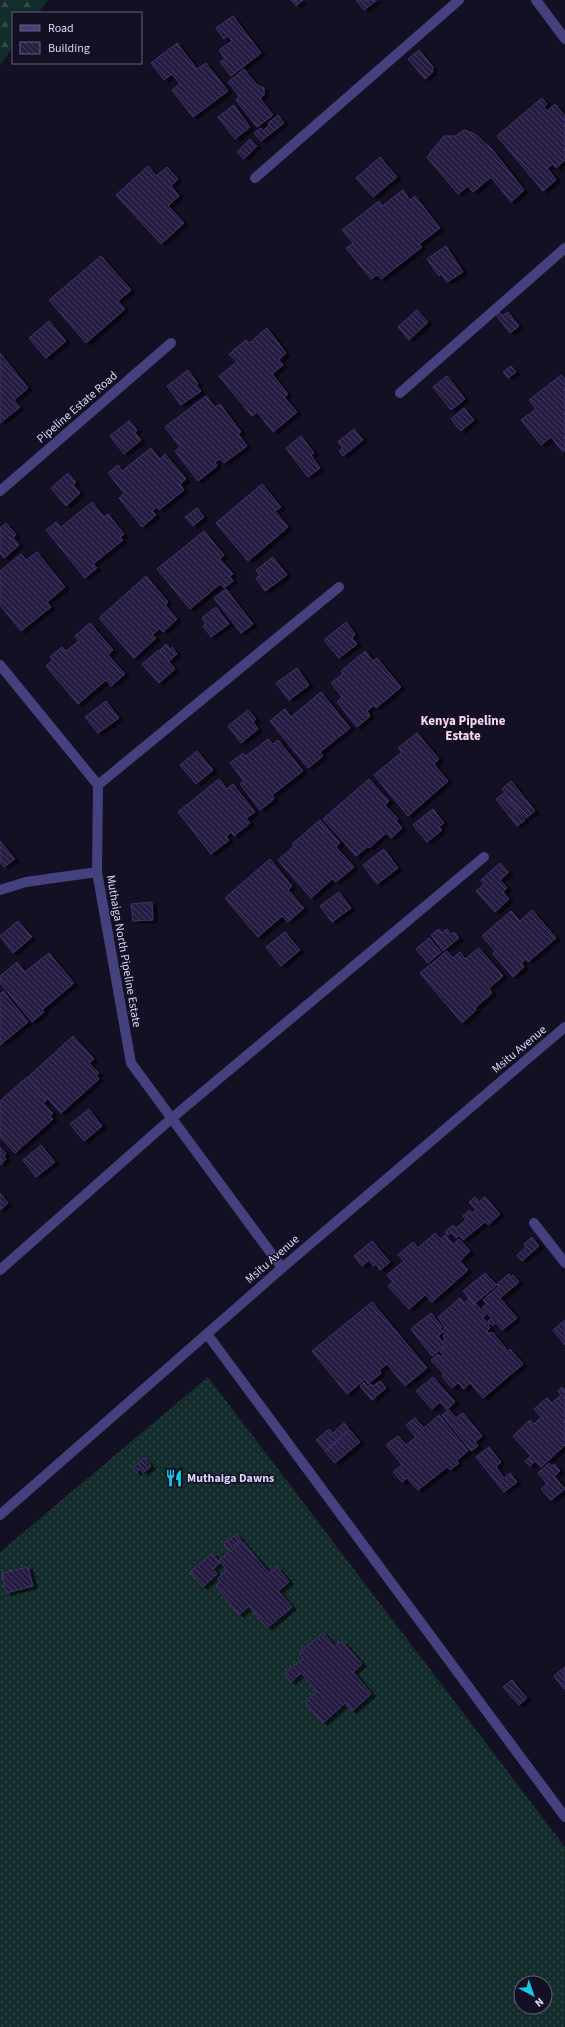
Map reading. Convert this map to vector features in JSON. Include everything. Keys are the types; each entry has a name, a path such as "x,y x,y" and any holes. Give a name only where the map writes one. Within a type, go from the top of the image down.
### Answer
{"street":[{"path":"255,178 459,0"},
{"path":"536,0 565,39"},
{"path":"400,393 565,248"},
{"name":"Pipeline Estate Road","path":"0,490 171,343"},
{"path":"0,665 98,785 339,587"},
{"name":"Muthaiga North Pipeline Estate","path":"98,785 97,872 131,1063 282,1268"},
{"path":"0,1270 172,1118 484,857"},
{"path":"0,890 26,882 97,872"},
{"name":"Msitu Avenue","path":"0,1515 282,1268 565,1027"},
{"path":"534,1223 565,1263"},
{"path":"207,1334 565,1818"}],"green space":[{"path":"0,0 48,0 39,12 12,12 12,48 0,65"},
{"path":"208,1377 565,1847 565,2027 0,2027 0,1552"}],"building":[{"path":"291,0 303,0 296,6"},
{"path":"356,0 377,0 364,10"},
{"path":"233,16 261,53 231,76 220,62 225,59 219,50 232,41 228,36 224,39 216,28"},
{"path":"177,43 197,69 206,63 228,91 193,117 172,90 180,84 172,74 164,80 151,63"},
{"path":"419,50 434,68 432,70 433,72 425,79 408,59"},
{"path":"244,69 257,85 264,88 264,95 260,98 273,115 257,127 236,100 239,96 228,82"},
{"path":"542,98 547,104 544,107 547,111 555,104 565,116 565,160 556,168 553,164 547,168 556,180 543,191 497,136"},
{"path":"234,105 250,127 235,139 218,117"},
{"path":"278,115 284,123 261,141 254,133 261,128 263,131 269,125 268,123"},
{"path":"464,130 475,134 492,149 524,190 511,202 491,177 473,192 468,186 458,194 427,157 444,136 455,136"},
{"path":"250,139 257,146 244,159 237,152"},
{"path":"380,157 397,177 373,197 356,178"},
{"path":"148,166 156,176 167,167 178,179 171,186 179,196 168,206 184,223 161,244 116,195"},
{"path":"403,190 410,200 415,196 440,228 419,244 422,247 381,279 377,275 371,279 346,248 353,243 342,230 379,201 382,206"},
{"path":"446,246 463,272 447,282 441,274 439,276 427,259"},
{"path":"101,256 131,290 118,301 125,309 86,343 49,300"},
{"path":"417,310 428,322 409,340 398,327"},
{"path":"499,312 502,316 508,312 519,326 510,333 496,315"},
{"path":"49,321 66,341 46,358 29,338"},
{"path":"267,328 286,353 279,360 283,365 272,374 288,394 284,397 297,412 273,432 257,412 252,416 219,376 237,362 229,354 246,340 249,343"},
{"path":"0,353 28,388 14,400 20,407 0,423"},
{"path":"511,366 516,372 508,378 503,372"},
{"path":"188,370 201,391 181,405 167,386"},
{"path":"561,375 565,379 565,450 563,452 551,437 541,445 521,420 536,409 529,400"},
{"path":"447,376 465,399 451,410 433,387"},
{"path":"206,396 215,407 220,404 241,432 238,434 247,446 224,463 220,459 215,462 217,466 198,481 175,451 180,447 165,427"},
{"path":"464,408 474,420 461,431 451,419"},
{"path":"129,421 137,430 135,433 141,440 124,454 110,436"},
{"path":"354,429 363,440 343,456 339,451 343,448 338,442"},
{"path":"301,436 314,453 311,455 320,468 308,477 286,448"},
{"path":"151,448 160,459 165,454 186,479 180,484 184,490 159,510 157,507 152,511 156,515 142,527 119,498 124,493 108,473 118,465 122,471"},
{"path":"68,473 76,482 73,485 80,493 66,506 51,488"},
{"path":"262,484 281,507 275,511 288,527 248,561 216,523"},
{"path":"92,502 104,517 108,514 124,534 120,537 123,540 93,564 97,568 85,578 46,530 56,522 61,527"},
{"path":"197,508 204,517 193,526 185,517"},
{"path":"6,523 16,535 13,538 19,545 4,558 0,553 0,528"},
{"path":"204,531 224,555 220,559 233,574 230,577 233,581 224,588 220,584 190,609 157,569"},
{"path":"37,552 65,587 47,602 51,607 21,631 0,605 0,571 21,554 26,560"},
{"path":"273,557 287,575 265,591 256,578 260,576 256,570"},
{"path":"146,576 168,602 165,605 177,619 163,632 160,628 152,635 156,638 134,658 99,618"},
{"path":"226,589 253,624 241,633 214,598"},
{"path":"216,607 229,624 211,637 203,626 206,624 202,618"},
{"path":"346,622 355,634 352,638 357,644 339,658 324,640"},
{"path":"90,623 113,650 108,655 125,674 111,686 106,680 78,704 46,666 53,660 50,657 62,647 66,651 79,641 75,636"},
{"path":"166,644 170,649 172,647 177,654 169,661 160,650"},
{"path":"159,650 175,669 159,683 142,664"},
{"path":"365,651 373,661 377,658 401,687 376,708 374,705 367,711 370,716 357,727 337,702 342,697 331,683 343,674 341,671"},
{"path":"297,668 309,685 289,700 276,683"},
{"path":"321,692 350,728 320,752 323,756 308,768 270,721 285,709 291,717"},
{"path":"106,701 119,718 98,733 85,717"},
{"path":"248,710 256,719 253,722 258,729 241,743 228,726"},
{"path":"417,733 439,759 434,764 448,781 408,816 374,775 402,752 398,748"},
{"path":"268,739 273,744 278,740 303,771 272,795 274,799 260,810 240,784 244,781 230,763 243,753 246,756"},
{"path":"197,751 213,770 196,784 180,765"},
{"path":"219,779 227,789 233,784 255,812 246,818 250,823 234,836 231,832 226,837 229,840 211,854 178,812"},
{"path":"369,779 389,801 385,805 398,819 396,821 402,828 391,838 386,833 369,848 368,846 356,856 323,819"},
{"path":"511,781 535,811 526,818 502,789"},
{"path":"504,793 525,820 517,826 496,799"},
{"path":"433,809 444,823 439,827 442,830 427,842 413,825"},
{"path":"320,820 340,843 336,847 354,867 336,882 332,879 311,898 278,860 294,846 292,844"},
{"path":"0,841 15,859 4,867 0,862"},
{"path":"384,849 398,868 377,884 363,865"},
{"path":"270,859 292,886 288,890 304,908 288,922 282,916 258,937 225,898"},
{"path":"500,863 509,872 500,880 507,888 503,892 509,899 495,912 476,891 484,884 481,880"},
{"path":"339,892 351,908 332,922 320,906"},
{"path":"152,902 153,920 133,921 131,904"},
{"path":"532,910 556,938 528,962 526,959 521,963 524,967 513,977 493,954 495,951 482,936 511,911 520,921"},
{"path":"18,921 32,937 13,953 0,936"},
{"path":"439,929 442,933 447,929 451,934 454,932 459,938 443,951 431,935"},
{"path":"285,932 300,950 281,966 266,947"},
{"path":"429,938 441,952 428,963 416,949"},
{"path":"479,948 503,976 489,988 492,993 475,1008 476,1010 462,1023 420,973 447,951 453,958 460,952 465,959"},
{"path":"49,953 74,983 42,1010 44,1012 32,1022 0,983 0,976 17,962 25,972"},
{"path":"3,991 28,1022 0,1045 0,994"},
{"path":"73,1036 94,1059 89,1063 99,1073 96,1075 99,1079 61,1113 28,1077"},
{"path":"27,1077 47,1100 43,1103 53,1113 50,1116 53,1119 15,1153 0,1137 0,1101"},
{"path":"89,1109 102,1126 84,1141 70,1124"},
{"path":"41,1145 55,1162 36,1177 23,1160"},
{"path":"0,1147 6,1154 4,1156 6,1159 0,1165"},
{"path":"0,1193 8,1203 0,1210"},
{"path":"475,1197 479,1202 485,1197 500,1214 488,1225 485,1222 463,1240 459,1236 456,1238 451,1233 448,1235 445,1232 453,1225 456,1228 466,1220 463,1216 469,1210 472,1213 476,1210 469,1202"},
{"path":"435,1233 441,1239 445,1235 453,1244 459,1239 470,1251 460,1261 468,1270 432,1302 425,1295 409,1309 388,1286 393,1282 387,1275 404,1261 398,1255 413,1242 418,1248"},
{"path":"532,1237 539,1246 522,1261 517,1255 526,1247 524,1244"},
{"path":"372,1241 390,1262 380,1270 376,1264 373,1266 369,1260 362,1266 354,1256"},
{"path":"485,1273 497,1285 474,1304 463,1291"},
{"path":"509,1274 511,1277 513,1275 519,1282 500,1298 517,1318 502,1330 496,1323 493,1326 488,1321 491,1318 482,1308 487,1304 483,1300 499,1286 497,1284"},
{"path":"460,1298 464,1303 469,1298 474,1305 476,1304 486,1315 482,1318 490,1324 488,1326 490,1328 487,1331 489,1334 492,1332 508,1351 510,1349 523,1364 483,1398 470,1383 464,1389 458,1383 452,1388 442,1376 444,1374 431,1360 438,1354 441,1357 443,1355 440,1352 447,1346 443,1341 445,1339 443,1336 446,1334 442,1331 445,1328 438,1317"},
{"path":"372,1302 427,1368 405,1386 387,1364 379,1370 381,1373 368,1384 365,1379 347,1394 312,1351"},
{"path":"431,1313 442,1327 440,1328 443,1332 438,1336 445,1346 432,1356 411,1329"},
{"path":"565,1320 565,1345 553,1330"},
{"path":"433,1377 455,1402 447,1410 440,1402 432,1409 416,1391"},
{"path":"380,1381 386,1388 372,1400 360,1386 364,1382 367,1387 371,1384 373,1386"},
{"path":"562,1387 565,1390 565,1445 541,1467 535,1461 530,1466 525,1461 531,1456 513,1436 530,1420 534,1424 541,1417 534,1409 547,1398 552,1403 561,1395 558,1391"},
{"path":"449,1410 456,1418 463,1413 482,1436 475,1442 478,1446 471,1451 442,1415"},
{"path":"439,1415 468,1451 456,1461 459,1463 450,1470 447,1467 418,1490 407,1478 402,1482 393,1472 402,1465 386,1445 398,1436 406,1445 416,1437 406,1425 415,1418 424,1428"},
{"path":"344,1423 349,1429 325,1451 316,1440 329,1429 333,1433"},
{"path":"350,1430 360,1442 335,1463 325,1452"},
{"path":"489,1447 501,1462 496,1467 504,1478 510,1473 517,1482 504,1492 476,1457"},
{"path":"144,1458 151,1466 143,1473 140,1469 136,1473 132,1468"},
{"path":"549,1463 552,1466 554,1464 560,1471 554,1476 565,1489 551,1500 541,1489 547,1484 538,1473"},
{"path":"236,1534 241,1540 228,1550 223,1544"},
{"path":"242,1541 269,1573 277,1567 289,1582 278,1591 292,1607 267,1628 249,1606 239,1615 216,1586 220,1582 217,1579 227,1570 219,1560"},
{"path":"212,1553 220,1563 213,1569 217,1574 203,1587 190,1572"},
{"path":"28,1567 33,1586 6,1593 2,1573"},
{"path":"323,1633 335,1647 342,1641 362,1664 353,1672 371,1694 352,1711 345,1703 323,1723 305,1702 317,1691 301,1673 291,1682 284,1674 303,1658 299,1653"},
{"path":"565,1667 565,1688 564,1689 554,1676"},
{"path":"512,1680 527,1698 519,1705 503,1687"}],"place":[{"name":"Muthaiga Dawns","path":"174,1478"}],"district":[{"name":"Kenya Pipeline Estate","path":"463,728"}]}
